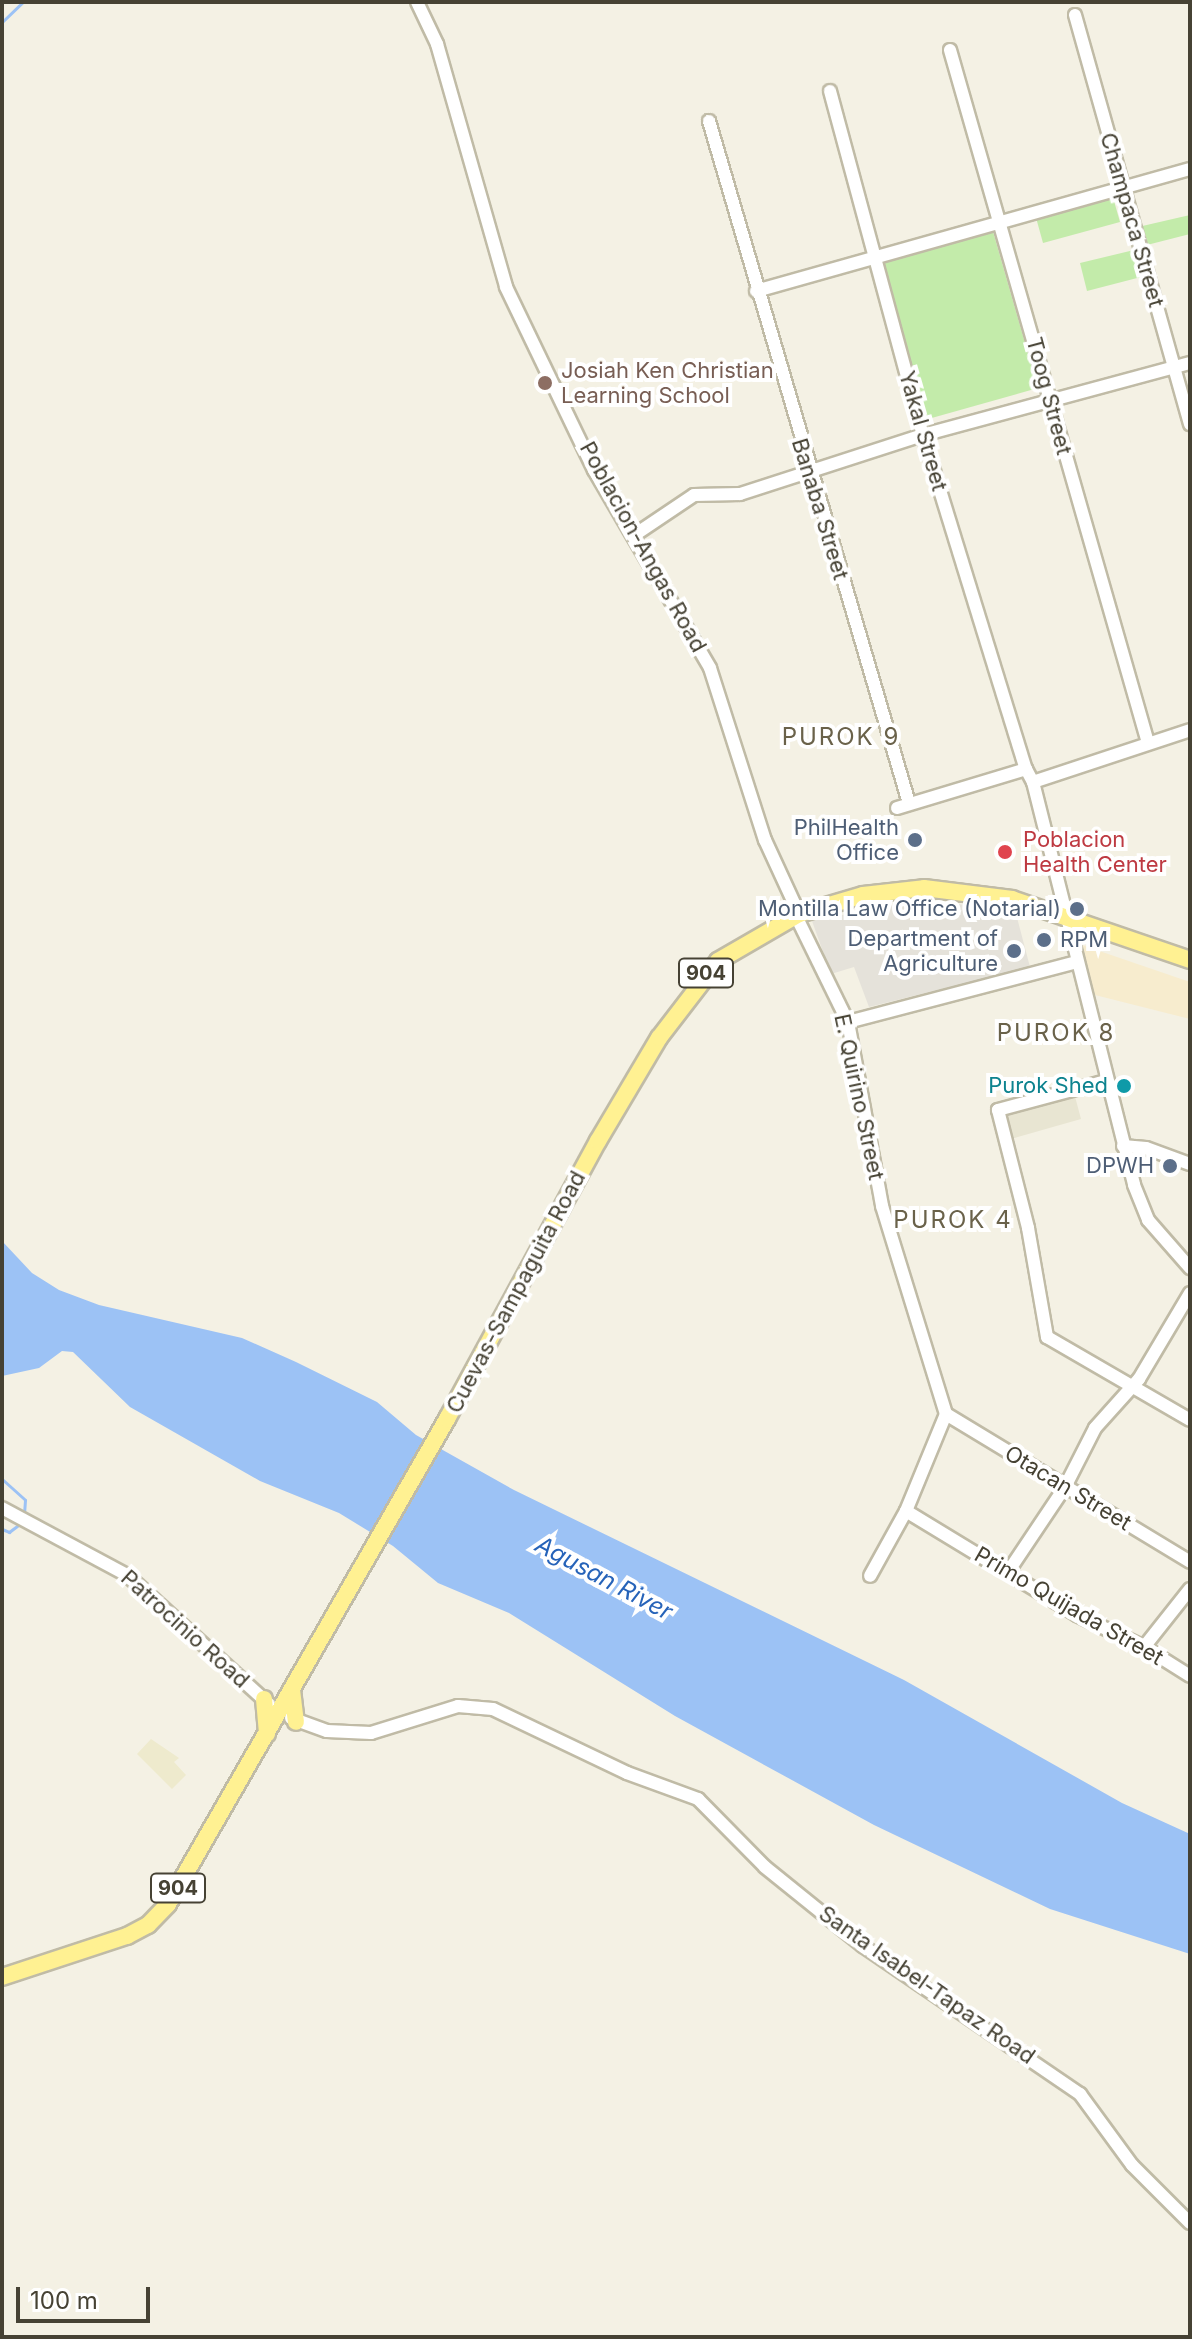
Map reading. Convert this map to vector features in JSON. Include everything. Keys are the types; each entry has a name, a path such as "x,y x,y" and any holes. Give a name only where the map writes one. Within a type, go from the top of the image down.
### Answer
{"main road":[{"name":"Cuevas-Sampaguita Road","path":"2,1977 127,1936 155,1920 355,1582 659,1038 709,969 754,937 798,915 863,895 924,888 993,895 1064,915 1190,960"},
{"path":"292,1690 296,1721 267,1734 264,1700 292,1690"}],"street":[{"name":"Poblacion-Angas Road","path":"417,2 439,52 506,287 594,470 710,668 765,840 798,915"},
{"name":"Champaca Street","path":"1075,15 1190,424"},
{"name":"Toog Street","path":"950,50 1002,221 1049,400 1148,743"},
{"name":"Yakal Street","path":"830,91 923,435 1026,769 1033,782"},
{"name":"Banaba Street","path":"709,121 903,806 1026,769"},
{"path":"756,291 1190,169"},
{"path":"633,536 694,495 740,494 923,435 1190,363"},
{"path":"1190,730 1033,782 1123,1146 1148,1220 1190,1268"},
{"name":"E. Quirino Street","path":"798,915 848,1022 882,1206 946,1414"},
{"path":"848,1022 1076,962"},
{"path":"1106,1081 998,1110 1028,1228 1047,1337 1190,1420"},
{"path":"1123,1146 1146,1148 1190,1164"},
{"path":"1008,1572 1065,1487 1095,1428 1131,1388 1190,1293"},
{"path":"870,1576 906,1511 946,1414"},
{"name":"Otacan Street","path":"946,1414 1190,1562"},
{"name":"Patrocinio Road","path":"2,1508 127,1575 279,1712"},
{"name":"Primo Quijada Street","path":"906,1511 1077,1615 1144,1647 1190,1676"},
{"path":"1144,1647 1190,1589"},
{"name":"Santa Isabel-Tapaz Road","path":"279,1712 327,1731 371,1733 458,1706 493,1709 627,1773 698,1799 765,1867 863,1946 1080,2094 1140,2174 1190,2223"}],"shaded area":[{"path":"918,900 1015,910 1030,967 869,1007 854,967 831,974 812,921"},
{"path":"1076,943 1190,982 1190,1019 1087,993"},
{"path":"1073,1089 1081,1119 1011,1139 1003,1109"},
{"path":"151,1739 179,1758 174,1762 186,1775 172,1789 137,1754"}],"green space":[{"path":"1112,194 1120,222 1043,243 1035,214"},
{"path":"1190,215 1190,234 1143,246 1138,227"},
{"path":"992,228 1038,388 921,421 879,261"},
{"path":"1134,250 1141,277 1087,291 1080,263"}],"water":[{"name":"Agusan River","path":"2,1241 32,1273 59,1290 99,1305 242,1338 377,1402 416,1435 514,1490 904,1680 1122,1803 1190,1834 1190,1954 1050,1909 874,1825 675,1716 509,1613 438,1583 393,1546 339,1513 260,1481 130,1407 73,1352 62,1351 39,1368 2,1376"}],"waterway":[{"path":"2,22 23,2"},
{"path":"2,1479 25,1500 24,1516"},
{"path":"2,1529 9,1532 21,1523"}],"place":[{"name":"Josiah Ken Christian Learning School","path":"545,383"},
{"name":"PhilHealth Office","path":"915,840"},
{"name":"Poblacion Health Center","path":"1005,852"},
{"name":"Montilla Law Office (Notarial)","path":"1077,909"},
{"name":"RPM","path":"1044,940"},
{"name":"Department of Agriculture","path":"1014,951"},
{"name":"Purok Shed","path":"1124,1086"},
{"name":"DPWH","path":"1170,1166"}],"district":[{"name":"PUROK 9","path":"841,737"},
{"name":"PUROK 8","path":"1056,1033"},
{"name":"PUROK 4","path":"953,1220"}]}
